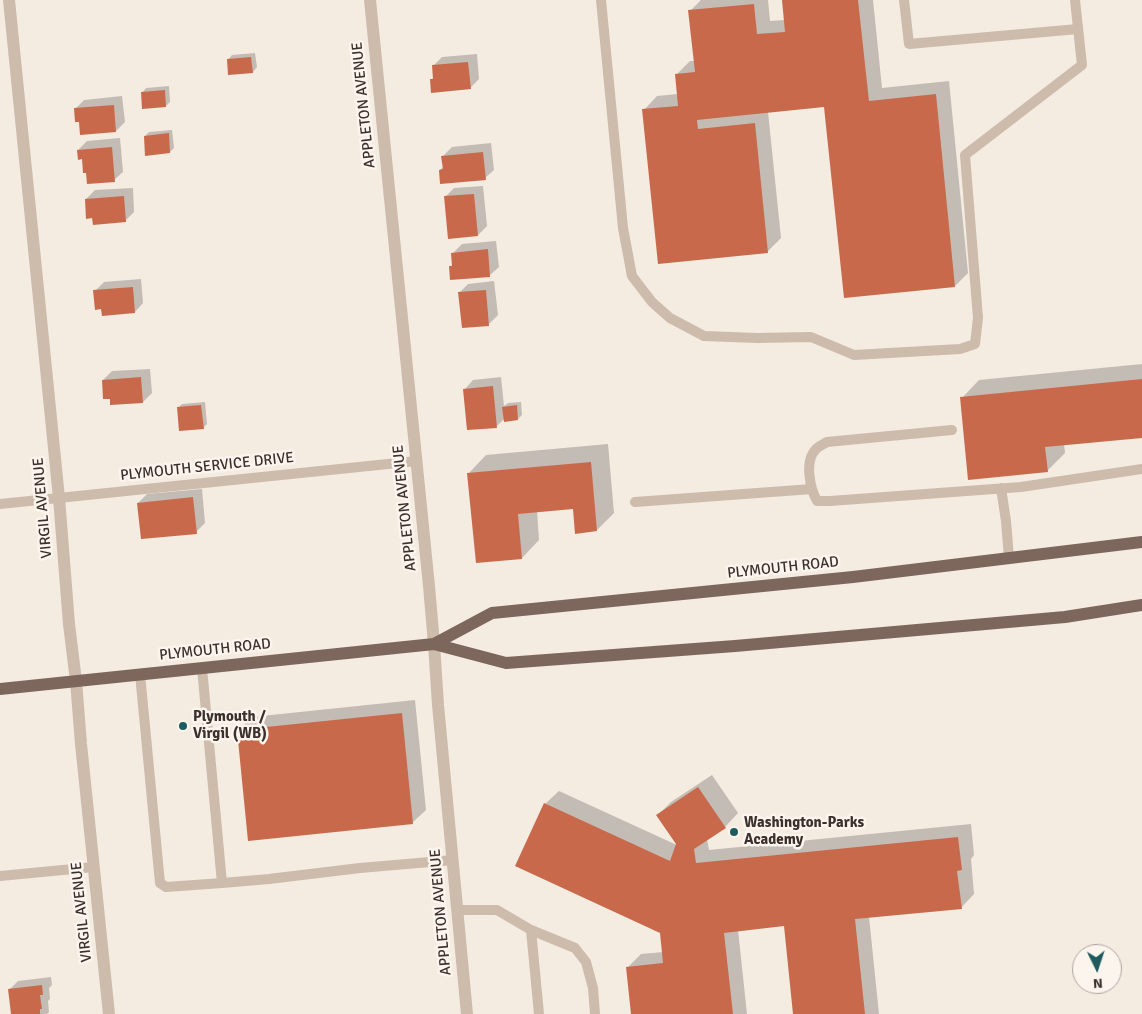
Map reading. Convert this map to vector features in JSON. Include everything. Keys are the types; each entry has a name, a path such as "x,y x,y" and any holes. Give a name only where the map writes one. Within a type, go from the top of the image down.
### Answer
{"main road":[{"name":"PLYMOUTH ROAD","path":"434,644 492,614 853,577 1142,542"},
{"name":"PLYMOUTH ROAD","path":"0,689 434,644 506,663 735,646 1065,617 1142,605"}],"street":[{"name":"VIRGIL AVENUE","path":"10,0 59,498 69,624 109,1014"},
{"name":"APPLETON AVENUE","path":"370,0 417,461 467,1014"}],"lane":[{"path":"601,0 623,228 632,276 652,302 670,318 704,336 810,337 854,355 960,350 974,344 978,318 965,155 1082,65 1075,0"},
{"path":"904,0 908,44 1078,28"},
{"path":"952,430 827,442 816,449 810,460 809,476 813,493 817,501 830,501 1021,487 1142,469"},
{"name":"PLYMOUTH SERVICE DRIVE","path":"0,504 417,461"},
{"path":"1001,488 1009,558"},
{"path":"635,502 812,489"},
{"path":"202,668 222,883"},
{"path":"140,674 160,884 166,887 222,883 453,860"},
{"path":"0,876 94,867"},
{"path":"458,910 497,910 532,930 575,948 586,962 593,988 595,1014"},
{"path":"532,930 540,1014"}],"building":[{"path":"782,0 858,0 869,101 936,94 955,287 844,298 824,107 697,120 698,129 755,123 768,253 658,264 642,109 678,106 675,74 695,72 688,10 754,4 757,34 785,32"},
{"path":"251,57 253,73 228,75 227,59"},
{"path":"468,62 471,89 431,93 432,65"},
{"path":"165,90 166,107 142,109 141,92"},
{"path":"114,105 116,132 80,135 79,122 75,122 74,108"},
{"path":"169,133 170,153 145,156 144,136"},
{"path":"112,147 115,182 87,184 86,173 83,173 82,159 78,160 77,150"},
{"path":"483,152 486,180 440,184 439,170 443,169 441,156"},
{"path":"474,194 478,236 448,239 444,196"},
{"path":"124,196 126,222 93,225 92,218 86,219 85,199"},
{"path":"488,249 490,277 450,280 449,266 452,266 451,253"},
{"path":"133,287 135,313 102,316 101,309 95,310 93,290"},
{"path":"486,290 489,326 462,328 458,292"},
{"path":"141,377 143,403 110,405 110,399 103,399 102,380"},
{"path":"1142,379 1142,438 1045,447 1048,472 968,480 960,397"},
{"path":"493,386 497,428 467,430 463,389"},
{"path":"201,405 204,429 179,431 177,407"},
{"path":"517,405 518,420 504,422 502,407"},
{"path":"591,462 597,531 575,534 573,509 518,514 522,559 476,563 467,473"},
{"path":"193,497 197,534 141,539 137,503"},
{"path":"402,713 413,824 248,841 237,730"},
{"path":"698,787 726,828 694,849 696,863 958,837 962,870 957,871 962,909 855,919 865,1014 793,1014 784,926 724,933 733,1014 631,1014 626,967 663,963 660,933 515,866 544,803 670,861 676,844 656,815"},
{"path":"42,985 43,995 40,995 42,1009 40,1009 40,1014 11,1014 8,989"}],"place":[{"name":"Plymouth / Virgil (WB)","path":"183,726"},
{"name":"Washington-Parks Academy","path":"734,832"}]}
